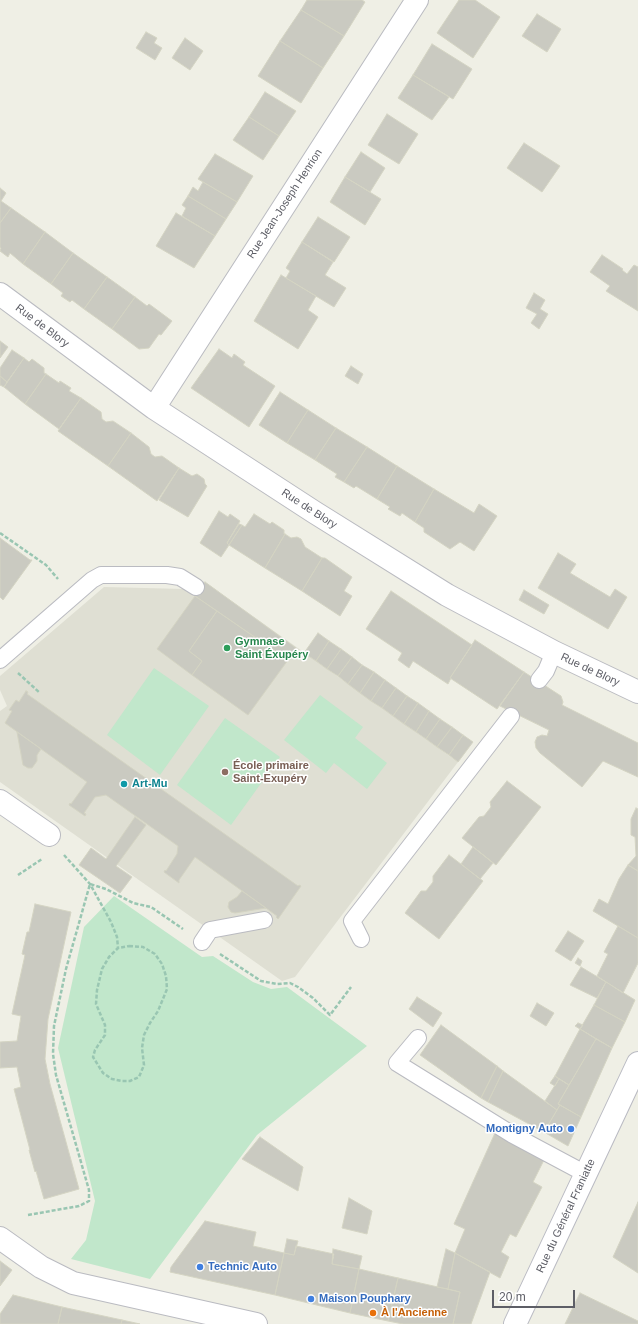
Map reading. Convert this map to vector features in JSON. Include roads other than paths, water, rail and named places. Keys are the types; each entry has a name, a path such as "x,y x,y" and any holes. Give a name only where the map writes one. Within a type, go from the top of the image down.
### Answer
{"street":[{"name":"Rue Jean-Joseph Henrion","path":"154,408 417,0"},
{"name":"Rue de Blory","path":"0,294 154,408 314,512 447,595 554,652 638,692"},
{"path":"0,801 54,842"},
{"name":"Rue du Général Franiatte","path":"515,1324 637,1067"},
{"path":"0,1238 41,1267 73,1283 256,1324"}],"lane":[{"path":"1,659 92,580 101,575 167,574 180,577 196,587"},
{"path":"539,680 546,670 554,652"},
{"path":"361,939 352,921 511,716"},
{"path":"202,942 210,930 264,920"},
{"path":"418,1038 397,1063 513,1135 586,1174"}],"place":[{"name":"Gymnase Saint Éxupéry","path":"227,648"},
{"name":"École primaire Saint-Exupéry","path":"225,772"},
{"name":"Art-Mu","path":"124,784"},
{"name":"Montigny Auto","path":"571,1129"},
{"name":"Technic Auto","path":"200,1267"},
{"name":"Maison Pouphary","path":"311,1299"},
{"name":"À l'Ancienne","path":"373,1313"}]}
